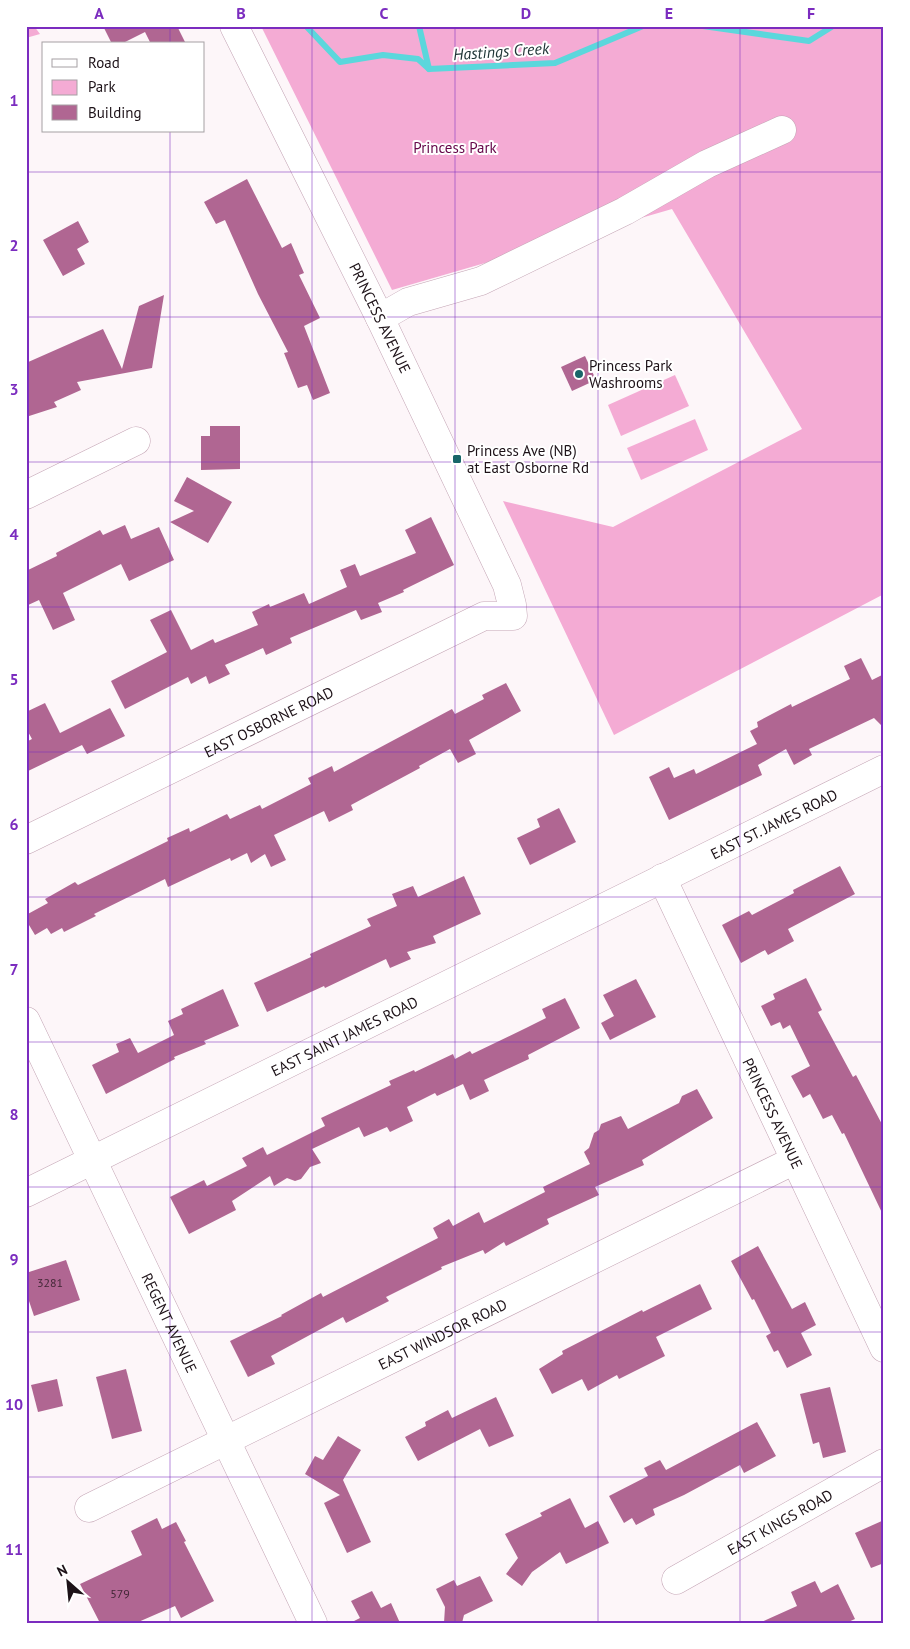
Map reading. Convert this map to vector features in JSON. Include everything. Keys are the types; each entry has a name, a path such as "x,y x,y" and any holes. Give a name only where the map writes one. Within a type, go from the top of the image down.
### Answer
{"street":[{"name":"PRINCESS AVENUE","path":"234,26 380,318 507,585 513,616"},
{"path":"380,318 408,302 481,281 625,211 707,164 782,130"},
{"path":"26,495 136,441"},
{"name":"EAST OSBORNE ROAD","path":"26,840 484,616 513,616"},
{"name":"EAST ST. JAMES ROAD","path":"662,878 884,769"},
{"name":"PRINCESS AVENUE","path":"662,878 884,1348"},
{"name":"EAST SAINT JAMES ROAD","path":"26,1193 662,878"},
{"name":"REGENT AVENUE","path":"26,1021 313,1623"},
{"name":"EAST WINDSOR ROAD","path":"89,1508 795,1160"},
{"name":"EAST KINGS ROAD","path":"676,1580 884,1463"}],"green space":[{"path":"26,26 34,26 40,34 26,38"},
{"name":"Princess Park","path":"261,26 884,26 884,594 614,735 503,501 613,527 802,429 672,209 392,290"},
{"path":"675,375 689,406 621,436 608,405"},
{"path":"695,419 708,450 641,480 627,448"}],"building":[{"path":"103,26 177,26 185,42 150,42 145,32 125,42 111,42"},
{"path":"247,179 282,248 291,243 304,273 299,275 320,318 304,326 330,393 313,400 307,385 298,388 284,353 288,352 258,294 225,220 216,224 204,202"},
{"path":"78,221 89,242 77,249 85,264 63,276 43,240"},
{"path":"164,295 152,368 77,382 81,390 54,402 57,407 26,417 26,363 103,329 122,369 139,306"},
{"name":"Princess Park Washrooms","path":"585,356 596,380 572,391 561,367"},
{"path":"210,426 240,426 240,469 201,470 201,436 210,436"},
{"path":"187,477 232,502 208,543 170,522 194,511 174,501"},
{"path":"431,517 454,565 403,590 404,592 378,603 382,612 361,620 356,610 290,638 292,643 266,655 263,648 225,665 230,674 209,684 206,676 191,684 188,677 125,709 111,681 167,652 150,620 171,610 191,650 213,639 215,643 258,625 252,612 269,604 270,607 304,593 309,604 347,587 340,570 355,564 360,576 416,553 405,530"},
{"path":"125,525 131,539 159,527 174,560 129,581 121,564 63,593 75,620 53,630 39,600 26,606 26,571 57,556 56,553 100,530 103,535"},
{"path":"861,658 872,680 884,674 884,728 874,718 809,749 812,755 794,765 786,749 758,765 762,775 669,820 649,777 669,767 674,778 694,769 696,774 757,744 750,731 758,727 757,722 791,704 792,707 850,679 844,666"},
{"path":"506,683 521,711 469,740 476,754 458,763 450,749 419,766 420,768 351,805 353,810 329,822 324,811 274,835 286,860 271,867 265,854 251,863 247,853 231,861 230,858 168,887 165,879 94,914 96,916 64,932 62,928 51,934 47,928 35,935 26,920 26,915 48,903 45,899 75,882 78,885 168,841 167,838 189,828 190,832 227,814 230,819 260,805 262,809 311,784 308,778 332,766 334,772 452,709 455,714 484,699 482,695"},
{"path":"45,703 60,733 110,708 125,736 87,754 82,745 26,772 26,742 32,739 26,728 26,712"},
{"path":"559,808 576,842 530,865 517,838 540,827 537,819"},
{"path":"840,866 855,894 788,929 794,941 768,955 765,950 741,963 722,925 749,911 752,915 794,893 793,890"},
{"path":"464,876 481,914 433,936 436,943 407,952 411,959 390,968 386,959 325,988 324,986 267,1012 254,983 311,957 310,954 371,926 367,919 397,906 392,894 413,886 418,897"},
{"path":"806,978 822,1010 818,1012 853,1077 856,1075 884,1128 884,1217 844,1133 842,1134 832,1115 823,1119 810,1094 803,1098 791,1076 810,1066 790,1025 783,1029 780,1022 771,1026 761,1006 775,999 773,994"},
{"path":"636,979 656,1017 610,1040 601,1023 614,1016 603,995"},
{"path":"223,989 239,1026 204,1041 206,1044 174,1057 175,1059 106,1094 92,1065 119,1052 116,1044 130,1038 138,1053 174,1035 168,1021 183,1014 181,1009"},
{"path":"565,998 580,1028 528,1055 529,1059 484,1080 489,1091 470,1100 463,1084 437,1096 435,1093 407,1107 413,1121 390,1132 387,1127 364,1137 359,1127 312,1149 321,1163 310,1167 301,1179 295,1181 287,1178 274,1186 270,1176 232,1201 236,1210 189,1234 170,1197 204,1180 207,1186 247,1166 242,1158 263,1147 267,1155 325,1126 321,1118 391,1085 389,1081 414,1070 415,1072 453,1054 455,1059 470,1051 472,1054 546,1018 542,1009"},
{"path":"697,1089 713,1118 642,1160 644,1165 595,1187 599,1195 547,1219 549,1224 506,1246 504,1242 485,1254 483,1250 441,1267 442,1269 386,1297 389,1301 346,1323 343,1317 271,1356 275,1364 248,1377 230,1341 282,1316 321,1293 323,1297 438,1238 433,1228 449,1219 453,1226 479,1212 484,1223 545,1192 543,1187 590,1164 584,1152 589,1148 594,1133 599,1130 601,1124 621,1116 628,1129 679,1103 682,1096"},
{"path":"758,1246 792,1309 805,1302 816,1325 801,1333 812,1355 787,1368 778,1350 774,1352 766,1336 771,1333 754,1299 752,1300 731,1261"},
{"path":"66,1260 80,1300 34,1316 26,1292 26,1273"},
{"path":"700,1284 712,1309 656,1337 665,1356 619,1379 617,1375 588,1391 582,1379 552,1394 539,1369 563,1354 562,1351 642,1310 643,1312"},
{"path":"126,1369 142,1431 112,1439 96,1377"},
{"path":"57,1379 63,1406 38,1412 31,1385"},
{"path":"830,1387 846,1452 823,1458 819,1442 813,1444 800,1394"},
{"path":"496,1397 514,1436 489,1447 480,1429 418,1461 405,1437 426,1426 425,1422 448,1410 452,1418"},
{"path":"757,1422 776,1456 744,1473 740,1465 653,1509 655,1515 636,1525 632,1518 624,1523 609,1496 648,1476 644,1468 660,1460 666,1470"},
{"path":"338,1436 361,1450 343,1480 371,1542 347,1553 324,1503 340,1495 305,1474 315,1456 323,1460"},
{"path":"570,1498 585,1528 598,1521 609,1543 566,1564 560,1552 532,1572 522,1586 506,1574 518,1558 505,1534 542,1516 540,1513"},
{"path":"157,1518 162,1529 176,1522 214,1601 181,1618 175,1606 136,1623 100,1623 80,1584 142,1555 131,1531"},
{"path":"884,1520 884,1563 871,1568 855,1533"},
{"path":"480,1576 493,1601 464,1615 462,1623 444,1623 445,1607 436,1589 454,1580 457,1586"},
{"path":"815,1581 821,1593 838,1584 855,1619 846,1623 759,1623 797,1606 791,1592"},
{"path":"372,1591 381,1608 391,1603 400,1623 350,1623 360,1618 351,1601"}],"waterway":[{"path":"306,26 340,62 383,55 418,59 429,69"},
{"name":"Hastings Creek","path":"419,26 429,69 555,63 643,26"},
{"name":"Hastings Creek","path":"703,26 809,41 833,26"}],"place":[{"name":"Princess Park Washrooms","path":"579,374"},
{"name":"Princess Ave (NB) at East Osborne Rd","path":"457,459"}]}
